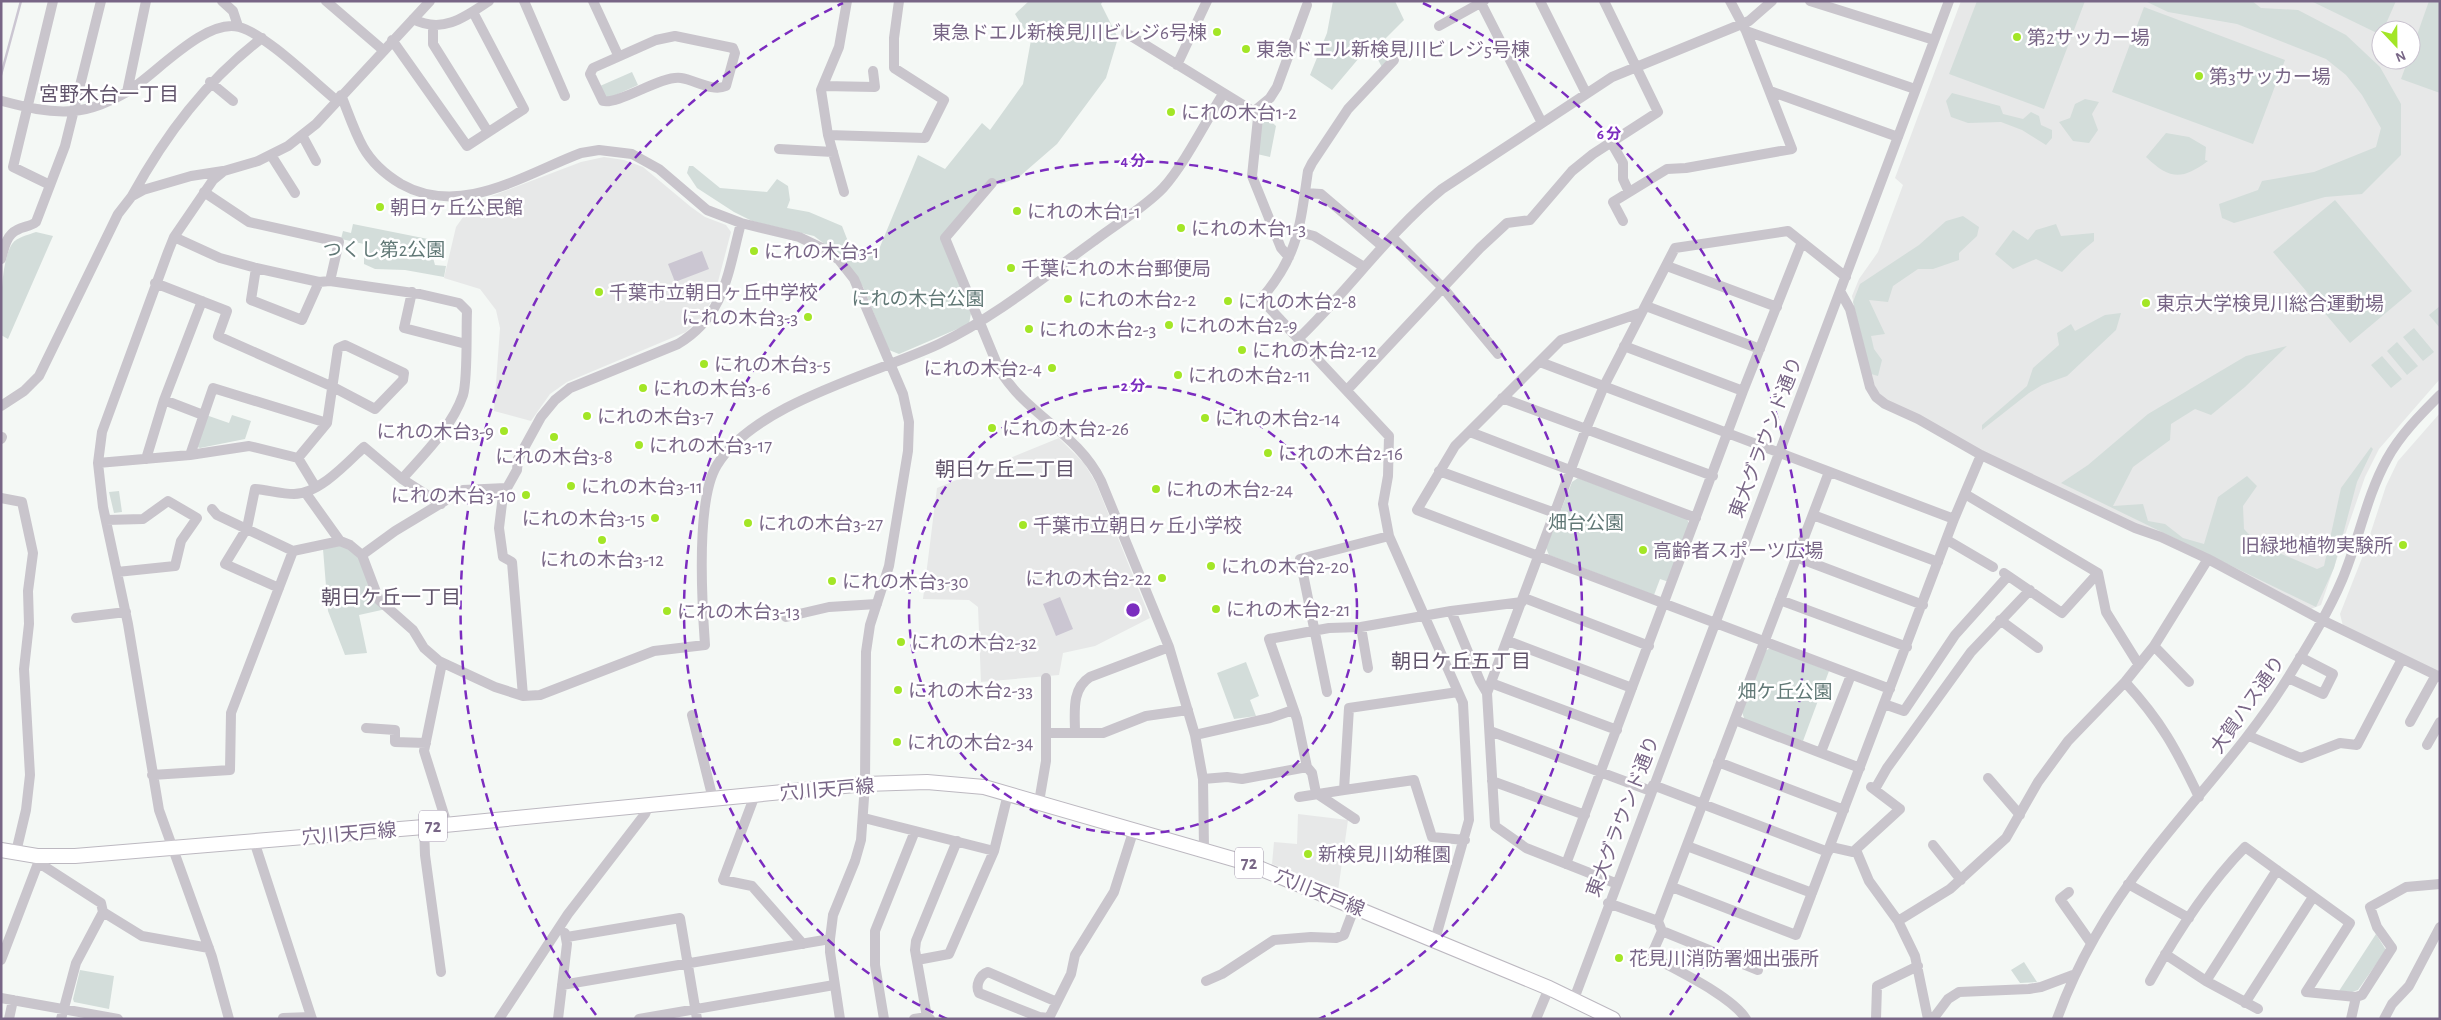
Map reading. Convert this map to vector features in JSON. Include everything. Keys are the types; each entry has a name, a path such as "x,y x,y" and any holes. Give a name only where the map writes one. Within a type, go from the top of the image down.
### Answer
{"main road":[{"name":"穴川天戸線","path":"1,850 40,859 424,827 865,784 951,783 984,787 1134,828 1247,862 1549,988 1612,1019"}],"street":[{"path":"50,185 13,167 53,1"},
{"path":"1,259 8,237 16,230 36,222 64,146 101,1"},
{"path":"126,92 146,1"},
{"path":"222,1 233,11 238,26"},
{"path":"326,1 383,50"},
{"path":"132,196 155,186 224,171 271,155 302,135 316,124 430,1"},
{"path":"412,19 426,26 445,25 473,12 489,1"},
{"path":"524,1 565,96"},
{"path":"593,1 618,55"},
{"path":"844,192 828,135 821,90 841,40 847,1"},
{"path":"828,135 925,138 944,100 894,68 894,38 899,1"},
{"path":"1177,65 1207,1"},
{"path":"1540,1 1586,93"},
{"path":"1347,390 1444,289 1480,248 1507,223 1530,220 1572,171 1611,142 1658,112 1604,1"},
{"path":"1623,221 1613,202 1667,169 1686,168 1792,149 1744,28 1730,1"},
{"path":"1298,338 1323,315 1382,246 1419,208 1442,189 1612,77 1744,28 1749,21 1772,1"},
{"path":"1810,1 1934,40"},
{"name":"東大グラウンド通り","path":"1574,999 1608,903 1949,1"},
{"path":"1439,26 1482,2 1542,123"},
{"path":"1253,112 1270,98 1277,87 1307,5"},
{"path":"392,40 467,146 524,109 473,12"},
{"path":"433,25 433,44 488,132"},
{"path":"2,101 26,108 47,111 74,111 112,100 126,92 202,35 226,26 238,26 262,38 339,97 363,147 371,159 395,180 421,192 450,198 476,195 581,154 599,150 616,151 645,160 707,210 741,222 811,241 839,260 861,291 904,394 909,432 889,566 870,624 866,652 864,818 859,850 833,915 830,939 834,985 840,1019"},
{"path":"1744,28 1915,89"},
{"path":"1126,33 1253,112 1258,118 1259,124 1252,176 1281,248 1289,257"},
{"path":"675,36 733,48 735,53 726,86 721,88 679,78 608,102 603,101 590,74 593,68 618,55 656,40 675,36"},
{"path":"1,406 24,391 38,376 118,214 132,196 149,164 210,82 262,38"},
{"path":"1394,60 1348,109 1326,139 1308,171 1299,232 1289,257 1261,299 1390,436 1388,476 1383,504 1389,536 1426,615 1462,703 1469,820 1465,840 1435,940"},
{"path":"823,86 875,87 874,71"},
{"path":"210,82 233,101"},
{"path":"1770,91 1898,137"},
{"path":"306,492 340,540 350,544 362,555 379,600 413,630 424,648 442,663 495,686 523,696 540,695 654,651 705,645 704,503 707,486 716,465 734,445 781,410 938,344 979,323 1010,302 1162,189 1223,94"},
{"path":"302,135 316,161"},
{"path":"1611,142 1623,163 1622,179 1629,192"},
{"path":"779,149 833,152"},
{"path":"271,155 295,193"},
{"path":"224,171 204,192 174,237 106,416 98,463 106,520 126,612 159,810 208,948 229,1019"},
{"path":"992,183 945,238 999,369 1014,392 1027,405 1071,440 1097,473 1169,647 1188,710 1203,778 1204,849"},
{"path":"204,192 248,222 339,242 330,281"},
{"path":"1305,193 1320,194 1382,246"},
{"path":"523,696 512,562 504,557 499,528 502,494 517,470 518,460 541,416 554,400 570,388 678,344 690,337 707,322 723,293 741,222"},
{"path":"1616,883 1526,848 1494,826 1489,688 1586,429 1604,386 1675,248 1788,231 1846,277"},
{"path":"1299,232 1314,236 1364,267"},
{"path":"1392,236 1444,289 1498,354"},
{"path":"174,237 220,258 256,268 319,282 330,281 412,292 459,303 467,311 463,394 456,411 433,443 402,479"},
{"path":"1566,864 1713,476 1743,391 1802,242"},
{"path":"1667,266 1777,307"},
{"path":"256,268 251,300 302,320 319,282"},
{"path":"155,283 227,311 218,336 333,387 374,409 403,380 404,373 345,345 338,348 333,387 327,423 298,458"},
{"path":"1840,291 1850,309 1867,378 1876,396 1885,404 1918,419 1981,455 2135,528 2161,537 2208,559 2322,620 2438,676 2410,722"},
{"path":"412,292 404,328 466,344"},
{"path":"146,459 164,400 202,301"},
{"path":"1760,349 1643,309 1561,340 1455,446 1417,510 1890,689"},
{"path":"1624,346 1743,391"},
{"path":"1540,362 1954,519"},
{"path":"190,455 214,388 327,423"},
{"name":"大賀ハス通り","path":"2057,1019 2073,975 2128,884 2249,736 2288,678 2322,620 2342,578 2370,498 2387,458 2416,420 2440,395"},
{"path":"1502,398 1713,476"},
{"path":"164,400 203,415"},
{"path":"1470,432 1696,518"},
{"path":"98,463 190,455 249,446 298,458 315,486"},
{"path":"279,588 225,564 246,528 255,489 295,494 306,492 337,473 364,447 402,479 440,504"},
{"path":"1672,887 1796,935 1830,850 1954,519 1981,455"},
{"path":"1440,471 1555,513"},
{"path":"1746,1019 1737,1007 1720,995 1651,956 1672,887 1702,804 1829,472"},
{"path":"362,555 395,531 464,490 506,488"},
{"path":"1965,494 2098,573 2106,612 2139,665"},
{"path":"1,498 22,502 33,553 28,591 29,624 24,669 30,775 26,810 16,852"},
{"path":"106,520 143,519 168,501 197,518 181,541 175,566 117,572"},
{"path":"212,509 217,515 293,551 340,540"},
{"path":"1813,515 1938,562"},
{"path":"1327,692 1300,559 1389,536"},
{"path":"1947,540 2030,590 2062,613 2098,573"},
{"path":"152,775 230,770 230,713 293,551"},
{"path":"1796,557 1923,605"},
{"path":"1898,921 1927,904 1961,880 2001,844 2020,816 2038,782 2068,741 2125,682 2154,646 2208,559"},
{"path":"1884,704 1904,711 1955,635 2001,572"},
{"path":"1490,731 1601,773 1702,804 1830,850 1853,852 1900,809 1873,788 1971,652 2030,590"},
{"path":"1355,819 1316,793 1312,773 1307,767 1293,710 1269,639 1316,631 1361,627 1523,600 1649,646"},
{"path":"1780,600 1907,647"},
{"path":"786,617 829,607 877,604"},
{"path":"1451,611 1480,681 1489,688 1617,730"},
{"path":"76,618 126,612"},
{"path":"2000,620 2038,648"},
{"path":"1361,627 1368,668"},
{"path":"1508,641 1632,688"},
{"path":"2154,646 2189,682"},
{"path":"1075,733 1076,697 1084,681 1099,673 1169,647"},
{"path":"2288,678 2324,694 2334,674 2300,657"},
{"path":"2249,736 2301,758 2340,743 2357,745 2402,659"},
{"path":"442,663 424,751 447,824"},
{"path":"1821,752 1851,675"},
{"path":"1039,802 1046,761 1046,678"},
{"path":"2125,682 2152,712 2168,734 2199,797"},
{"path":"1344,790 1349,708 1458,692"},
{"path":"1046,733 1103,733 1146,716 1188,710"},
{"path":"1195,735 1270,718 1293,710"},
{"path":"692,715 713,799"},
{"path":"1735,720 1860,768"},
{"path":"2427,745 2440,722"},
{"path":"366,728 395,730 395,742 426,743"},
{"path":"1718,762 1844,810"},
{"path":"1203,778 1227,777 1242,779 1307,767"},
{"path":"1988,778 2020,816"},
{"path":"1299,797 1414,780 1432,837 1465,840"},
{"path":"1492,781 1585,815"},
{"path":"917,960 949,954 994,851 1008,794"},
{"path":"755,795 723,880 752,886 803,944"},
{"path":"499,1019 562,925 645,814 649,805"},
{"path":"864,818 994,851"},
{"path":"424,827 425,855 441,972"},
{"path":"1057,1002 988,972 981,976 978,985 979,993 1039,1017 1049,1018 1057,1002 1071,974 1075,955 1114,892 1134,828"},
{"path":"884,1019 875,965 875,931 915,831"},
{"path":"254,841 312,1018 283,1018"},
{"path":"914,1019 928,1018 915,950 918,933 956,841"},
{"path":"1933,845 1961,880"},
{"path":"1687,846 1812,893"},
{"path":"2150,982 2165,954 2222,871 2245,848 2350,923 2306,992 2356,997 2362,995 2392,948 2377,928 2370,907 2406,887 2440,884"},
{"path":"1856,850 1869,881 1898,921 1918,966 1928,1019"},
{"path":"1,960 4,943 40,859 101,903 103,912 76,963 62,1014"},
{"path":"2206,981 2277,870"},
{"path":"2128,884 2189,918"},
{"path":"2069,892 2060,899 2091,943"},
{"path":"2245,1003 2313,897"},
{"path":"1608,903 1758,970"},
{"path":"1206,981 1222,974 1274,940 1311,937 1336,938 1344,935 1355,906"},
{"path":"103,912 142,936 208,948"},
{"path":"567,937 680,918 696,1014"},
{"path":"558,1019 567,937 562,925"},
{"path":"2384,1019 2392,1004 2408,986 2440,926"},
{"path":"562,985 830,939"},
{"path":"2165,954 2206,981 2258,1009"},
{"path":"1876,1019 1877,986 1918,966"},
{"path":"1933,1019 1948,999 1959,992 2029,989 2050,984 2073,975"},
{"path":"638,1019 696,1014 834,985"},
{"path":"1536,1019 1549,988"},
{"path":"2351,1019 2356,997"},
{"path":"1,998 62,1014 114,1018"},
{"path":"9,1019 13,1000"}],"shaded area":[{"name":"東京大学検見川総合運動場","path":"1961,1 2440,1 2440,379 2379,449 2365,477 2321,605 2311,609 2019,471 1885,399 1877,391 1869,371 1852,296 1859,279 1878,252 1903,185 1895,178"},
{"name":"千葉市立朝日ヶ丘中学校","path":"604,157 624,160 643,167 705,217 726,225 731,232 714,297 702,316 686,332 567,382 550,394 531,421 494,411 500,328 496,310 480,289 444,278 456,227 473,203 581,162"},
{"path":"702,251 709,269 675,282 668,264"},
{"name":"旧緑地植物実験所","path":"2440,413 2440,674 2343,626 2340,614 2364,553 2386,486 2398,461"},
{"name":"千葉市立朝日ヶ丘小学校","path":"1059,438 1084,463 1096,483 1150,618 1095,646 1063,653 1059,675 981,682 978,607 969,600 923,599 937,488"},
{"path":"1060,597 1073,629 1056,636 1043,604"},
{"name":"新検見川幼稚園","path":"1298,814 1348,820 1338,891 1272,864 1274,842 1297,844"}],"green space":[{"name":"にれの木台公園","path":"1029,1 1103,1 1101,4 1118,38 1106,78 1057,144 1019,177 1001,184 992,183 941,239 971,313 969,324 899,354 889,350 863,287 842,257 814,236 752,221 734,212 697,188 687,173 689,166 693,166 720,188 767,192 777,179 788,186 790,200 787,208 809,212 842,226 849,244 877,254 918,155 945,169 982,123 990,130 1023,84 1031,40 1015,14"},
{"path":"1333,1 1395,1 1404,20 1384,40 1398,54 1383,69 1370,45 1332,90 1310,75 1327,33"},
{"name":"第2サッカー場","path":"1977,1 2085,1 2044,109 1949,74"},
{"path":"2145,1 2252,1 2261,8 2298,10 2346,35 2371,59 2371,70 2382,70 2401,104 2401,155 2362,194 2325,197 2234,223 2222,218 2219,204 2258,190 2262,181 2314,172 2376,147 2381,128 2362,95 2346,75 2326,59 2237,24 2168,12"},
{"path":"2311,1 2396,1 2388,20 2371,20 2371,30"},
{"path":"2429,1 2440,1 2440,93 2401,79 2404,70 2421,70 2421,24"},
{"name":"第3サッカー場","path":"2144,7 2285,60 2253,144 2112,92"},
{"path":"632,72 638,85 609,98 605,96 600,86"},
{"path":"1952,93 2000,106 2003,114 2023,119 2031,112 2039,116 2041,125 2052,130 2052,138 2046,145 2022,130 2001,122 1968,123 1951,117 1946,101"},
{"path":"2085,99 2099,102 2092,114 2098,130 2089,143 2073,141 2059,122 2070,118 2075,104"},
{"path":"1263,114 1276,126 1270,157 1257,154"},
{"path":"2166,133 2189,137 2206,147 2205,160 2208,161 2191,172 2176,175 2154,165 2146,157"},
{"path":"2335,200 2412,291 2350,343 2273,252"},
{"path":"1963,216 1979,227 1977,236 1959,253 1959,260 1933,269 1918,269 1893,286 1888,302 1869,300 1885,334 1871,336 1874,349 1882,360 1878,376 1871,374 1853,302 1860,284 1919,245 1946,221"},
{"name":"つくし第2公園","path":"353,224 428,239 435,265 446,266 444,277 405,270 375,269 364,264 364,244 341,239 343,231 351,233"},
{"path":"2056,224 2061,236 2094,233 2094,241 2062,272 2036,259 2013,269 1995,254 2013,230 2028,240 2036,230"},
{"path":"36,232 53,236 8,339 1,335 2,288 5,263 8,252 14,242 23,236"},
{"path":"2440,306 2440,328 2429,315"},
{"path":"2121,313 2116,330 2067,376 2042,385 2029,393 1982,430 1982,425 2027,386 2033,368 2059,345 2057,333 2071,324 2075,331 2105,315"},
{"path":"2414,328 2434,352 2423,361 2403,337"},
{"path":"2397,342 2418,366 2407,375 2387,351"},
{"path":"2287,346 2245,387 2211,415 2195,409 2171,424 2170,440 2133,467 2113,506 2143,504 2148,521 2165,524 2183,538 2204,544 2218,497 2247,476 2257,486 2243,506 2244,529 2258,544 2317,569 2324,566 2341,488 2371,447 2373,449 2357,482 2334,568 2316,607 2061,483 2088,465 2148,414 2246,356"},
{"path":"2382,356 2402,379 2391,388 2371,365"},
{"path":"206,415 229,423 232,415 251,421 245,439 197,447"},
{"name":"畑台公園","path":"1578,478 1687,519 1690,526 1669,582 1660,579 1654,595 1549,555 1546,548 1572,482"},
{"path":"119,491 122,512 114,513 109,492"},
{"path":"341,544 359,556 386,609 359,615 367,653 345,655 328,611 323,549"},
{"name":"畑ケ丘公園","path":"1771,648 1829,671 1803,741 1745,721 1742,712 1764,651"},
{"path":"1246,662 1259,696 1250,700 1256,716 1234,719 1217,673"},
{"path":"2376,934 2386,950 2358,990 2352,992 2339,991"},
{"path":"2024,962 2037,982 2020,983 2011,970"},
{"path":"80,970 114,976 109,1009 74,1002 73,999"}],"waterway":[{"path":"1,75 21,1"}],"place":[{"name":"東急ドエル新検見川ビレジ6号棟","path":"1217,32"},
{"name":"第2サッカー場","path":"2017,37"},
{"name":"東急ドエル新検見川ビレジ5号棟","path":"1246,49"},
{"name":"第3サッカー場","path":"2199,76"},
{"name":"にれの木台1-2","path":"1171,112"},
{"name":"朝日ヶ丘公民館","path":"380,207"},
{"name":"にれの木台1-1","path":"1017,211"},
{"name":"にれの木台1-3","path":"1181,228"},
{"name":"にれの木台3-1","path":"754,251"},
{"name":"千葉にれの木台郵便局","path":"1011,268"},
{"name":"千葉市立朝日ヶ丘中学校","path":"599,292"},
{"name":"にれの木台2-2","path":"1068,299"},
{"name":"にれの木台2-8","path":"1228,301"},
{"name":"東京大学検見川総合運動場","path":"2146,303"},
{"name":"にれの木台3-3","path":"808,317"},
{"name":"にれの木台2-9","path":"1169,325"},
{"name":"にれの木台2-3","path":"1029,329"},
{"name":"にれの木台2-12","path":"1242,350"},
{"name":"にれの木台3-5","path":"704,364"},
{"name":"にれの木台2-4","path":"1052,368"},
{"name":"にれの木台2-11","path":"1178,375"},
{"name":"にれの木台3-6","path":"643,388"},
{"name":"にれの木台3-7","path":"587,416"},
{"name":"にれの木台2-14","path":"1205,418"},
{"name":"にれの木台2-26","path":"992,428"},
{"name":"にれの木台3-9","path":"504,431"},
{"name":"にれの木台3-8","path":"554,437"},
{"name":"にれの木台3-17","path":"639,445"},
{"name":"にれの木台2-16","path":"1268,453"},
{"name":"にれの木台3-11","path":"571,486"},
{"name":"にれの木台2-24","path":"1156,489"},
{"name":"にれの木台3-10","path":"526,495"},
{"name":"にれの木台3-15","path":"655,518"},
{"name":"にれの木台3-27","path":"748,523"},
{"name":"千葉市立朝日ヶ丘小学校","path":"1023,525"},
{"name":"にれの木台3-12","path":"602,540"},
{"name":"旧緑地植物実験所","path":"2403,545"},
{"name":"高齢者スポーツ広場","path":"1643,550"},
{"name":"にれの木台2-20","path":"1211,566"},
{"name":"にれの木台2-22","path":"1162,578"},
{"name":"にれの木台3-30","path":"832,581"},
{"name":"にれの木台2-21","path":"1216,609"},
{"name":"にれの木台3-13","path":"667,611"},
{"name":"にれの木台2-32","path":"901,642"},
{"name":"にれの木台2-33","path":"898,690"},
{"name":"にれの木台2-34","path":"897,742"},
{"name":"新検見川幼稚園","path":"1308,854"},
{"name":"花見川消防署畑出張所","path":"1619,958"}],"district":[{"name":"宮野木台一丁目","path":"109,94"},
{"name":"朝日ケ丘二丁目","path":"1005,469"},
{"name":"朝日ケ丘一丁目","path":"391,597"},
{"name":"朝日ケ丘五丁目","path":"1461,661"}]}
